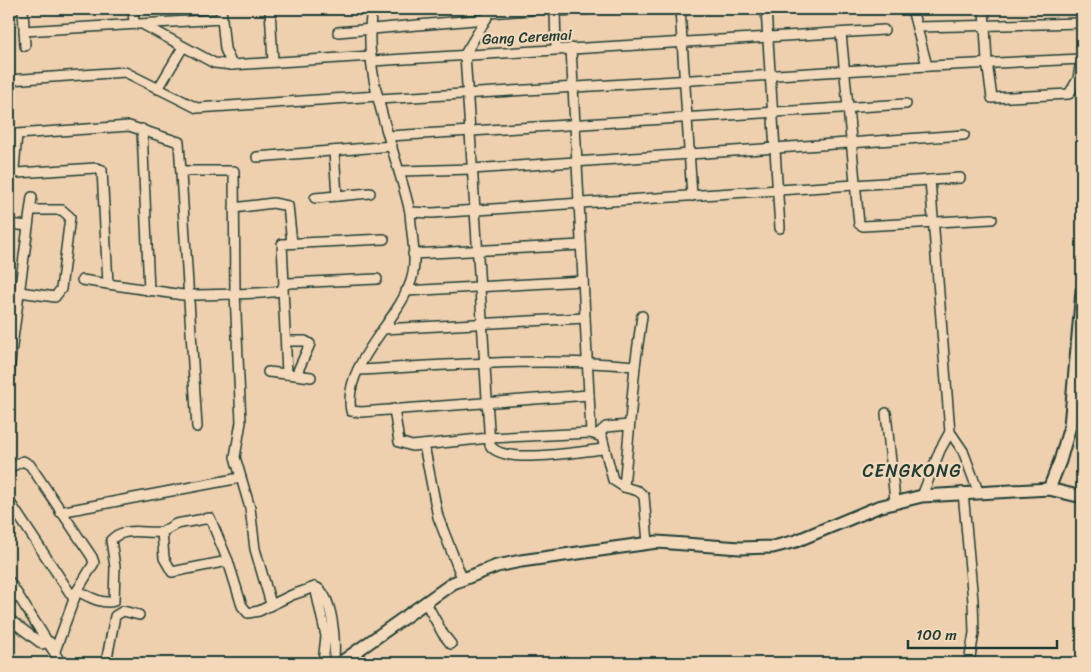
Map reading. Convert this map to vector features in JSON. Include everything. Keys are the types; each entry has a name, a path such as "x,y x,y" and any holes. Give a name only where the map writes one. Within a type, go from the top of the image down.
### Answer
{"street":[{"path":"23,9 26,46"},
{"path":"133,9 134,24"},
{"path":"221,9 225,49 232,64"},
{"path":"270,9 273,62"},
{"path":"372,9 368,30 378,97 401,171 410,212 413,274 406,291 350,385 350,411 589,395"},
{"path":"556,49 554,10 594,9"},
{"path":"680,9 692,196"},
{"path":"766,9 780,228"},
{"path":"912,9 923,66"},
{"path":"984,9 990,96 997,99 1069,94 1078,79 1082,54"},
{"path":"338,32 530,10"},
{"path":"487,14 465,54 490,445 496,452 520,456 548,456 604,449"},
{"path":"24,31 221,19"},
{"path":"917,27 1082,23"},
{"name":"Gang Ceremai","path":"144,25 214,63 232,64 465,54 884,30"},
{"path":"841,33 858,221 860,226 992,219"},
{"path":"158,89 183,47"},
{"path":"571,48 589,395 595,433"},
{"path":"9,80 119,72 130,74 197,108 771,74 845,72 987,62 1082,59"},
{"path":"389,136 848,110 906,104"},
{"path":"108,284 102,170 98,168 17,173 14,169 16,137 19,133 129,126 179,142 197,427"},
{"path":"142,130 149,291"},
{"path":"401,171 472,169 964,135"},
{"path":"257,157 392,146"},
{"path":"334,151 337,196"},
{"path":"182,172 234,171 236,201 234,208 235,293 241,422 235,457 250,508 255,549 270,604"},
{"path":"410,212 579,204 960,178"},
{"path":"930,180 950,432 962,451 978,491"},
{"path":"315,198 370,193"},
{"path":"9,375 10,354 28,226 32,210 32,196"},
{"path":"234,208 273,203 288,206 292,243"},
{"path":"20,292 54,297 61,289 70,217 62,210 32,210"},
{"path":"9,224 28,226"},
{"path":"292,374 286,341 282,244 384,239"},
{"path":"413,254 581,245"},
{"path":"82,280 149,291 190,295 274,292 284,286 377,279"},
{"path":"406,291 583,281"},
{"path":"1049,489 1060,461 1070,426 1082,291"},
{"path":"624,487 635,366 642,316"},
{"path":"383,329 585,318"},
{"path":"286,341 305,341 310,344 292,374"},
{"path":"358,370 484,363 588,361 635,366"},
{"path":"268,372 311,377"},
{"path":"394,409 399,442 412,446 489,438 595,433 606,427 629,425"},
{"path":"886,413 895,501"},
{"path":"922,496 940,450 950,432"},
{"path":"595,433 602,437 613,480 624,487 638,491 644,496 648,543"},
{"path":"424,446 438,517 462,578"},
{"path":"9,468 18,462 26,462 93,560 92,566 76,595 55,651"},
{"path":"60,512 240,478"},
{"path":"340,663 462,578 484,569 520,560 648,543 740,548 773,547 796,541 837,522 895,501 922,496 978,491 1049,489 1082,497"},
{"path":"963,492 973,601 974,633 969,663"},
{"path":"9,501 76,595 110,603 117,613"},
{"path":"110,603 114,601 115,589 111,540 123,533 135,531 162,532 176,524 210,518 245,611 254,612 315,587 314,592 334,637 333,663"},
{"path":"162,532 164,558 172,572 228,562"},
{"path":"9,581 50,642 61,663"},
{"path":"9,602 18,595"},
{"path":"426,603 443,634 451,644"},
{"path":"117,613 123,611 139,615"},
{"path":"106,663 111,629 117,613"},
{"path":"9,619 42,644 50,642"},
{"path":"323,663 328,623"}],"district":[{"name":"CENGKONG","path":"912,471"}]}
